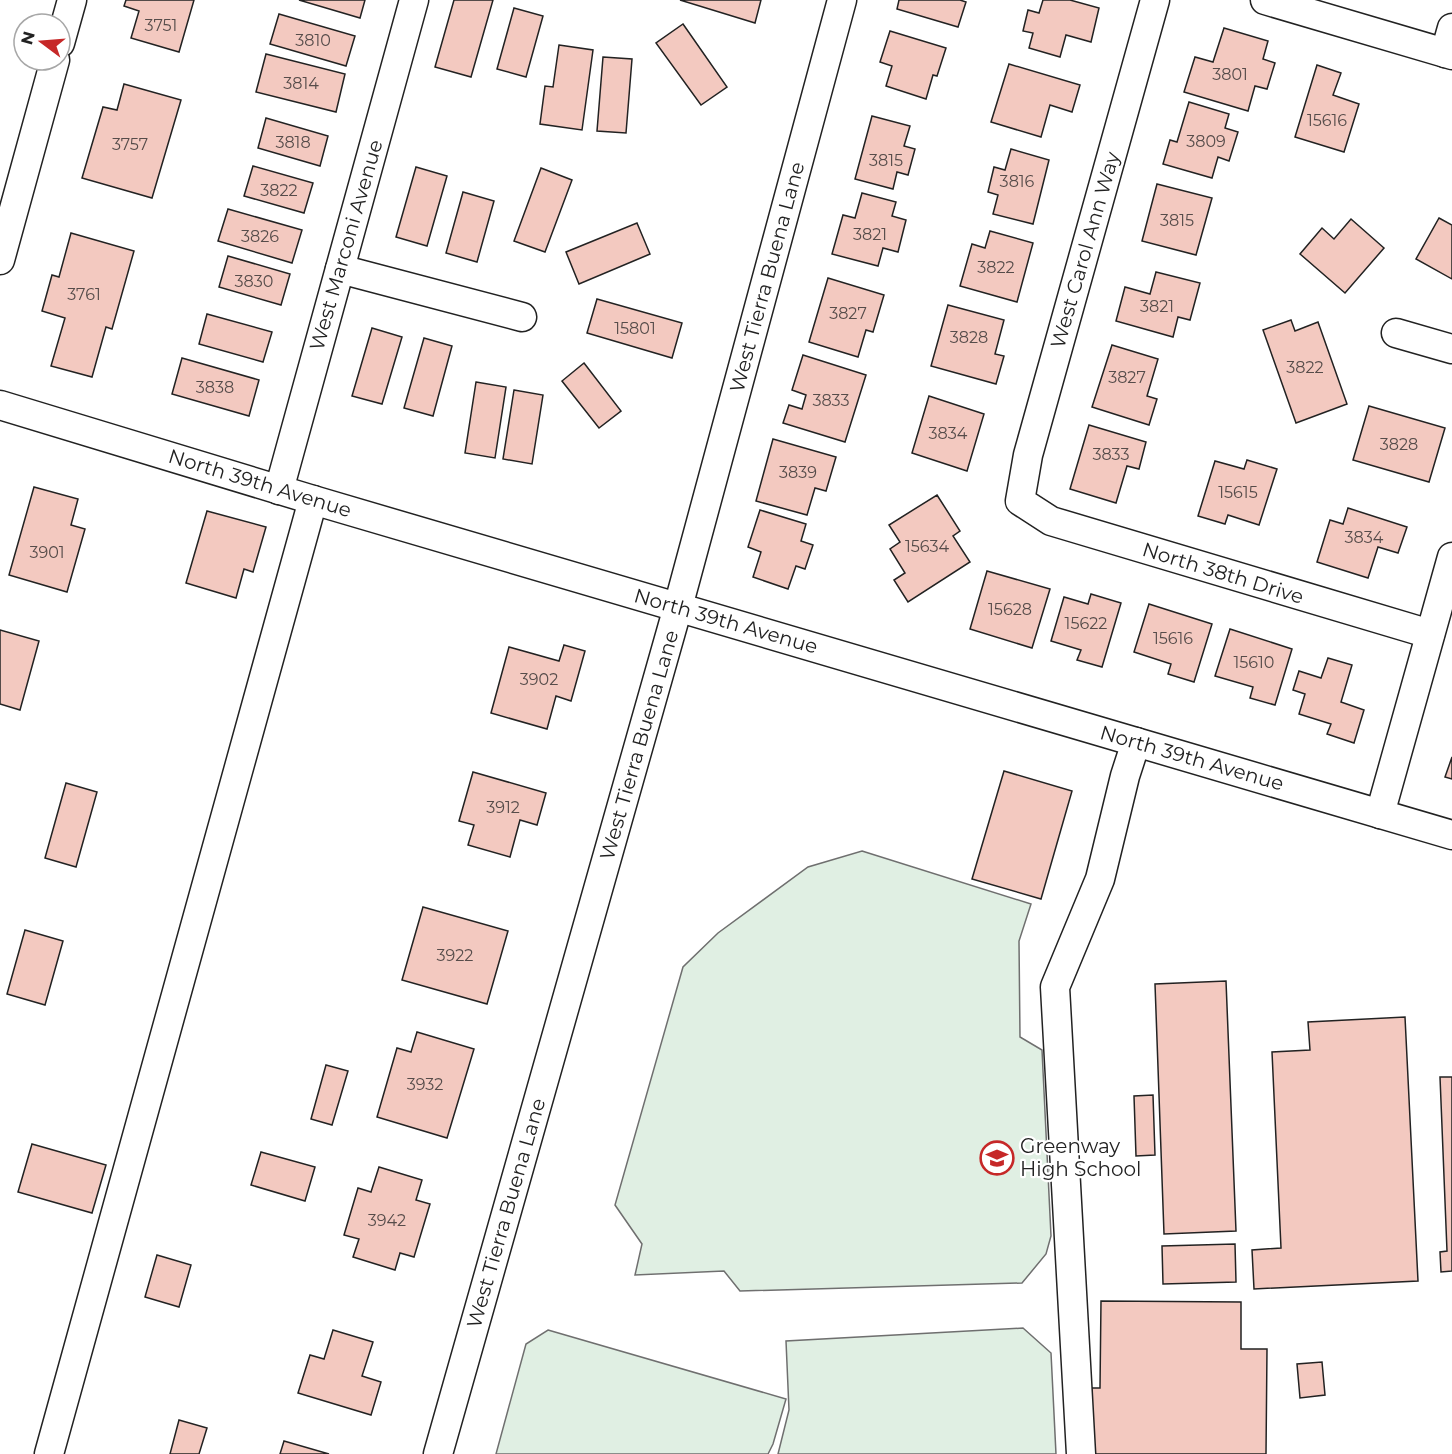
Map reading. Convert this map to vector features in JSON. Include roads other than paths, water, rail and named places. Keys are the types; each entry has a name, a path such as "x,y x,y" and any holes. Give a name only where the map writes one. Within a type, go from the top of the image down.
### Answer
{"street":[{"name":"West Marconi Avenue","path":"279,490 414,0"},
{"name":"West Tierra Buena Lane","path":"438,1454 678,607 842,0"},
{"name":"West Carol Ann Way","path":"1020,501 1028,455 1155,0"},
{"path":"1265,0 1450,45"},
{"path":"0,260 52,72"},
{"path":"340,269 522,317"},
{"path":"1396,333 1452,349"},
{"name":"North 39th Avenue","path":"0,405 279,490 1452,835"},
{"path":"49,1454 313,500"},
{"name":"North 38th Drive","path":"1020,501 1051,522 1430,634"},
{"path":"1380,814 1452,557"},
{"path":"1081,1454 1055,987 1100,879 1125,776 1136,742"}],"place":[{"name":"Greenway High School","path":"997,1158"}]}
